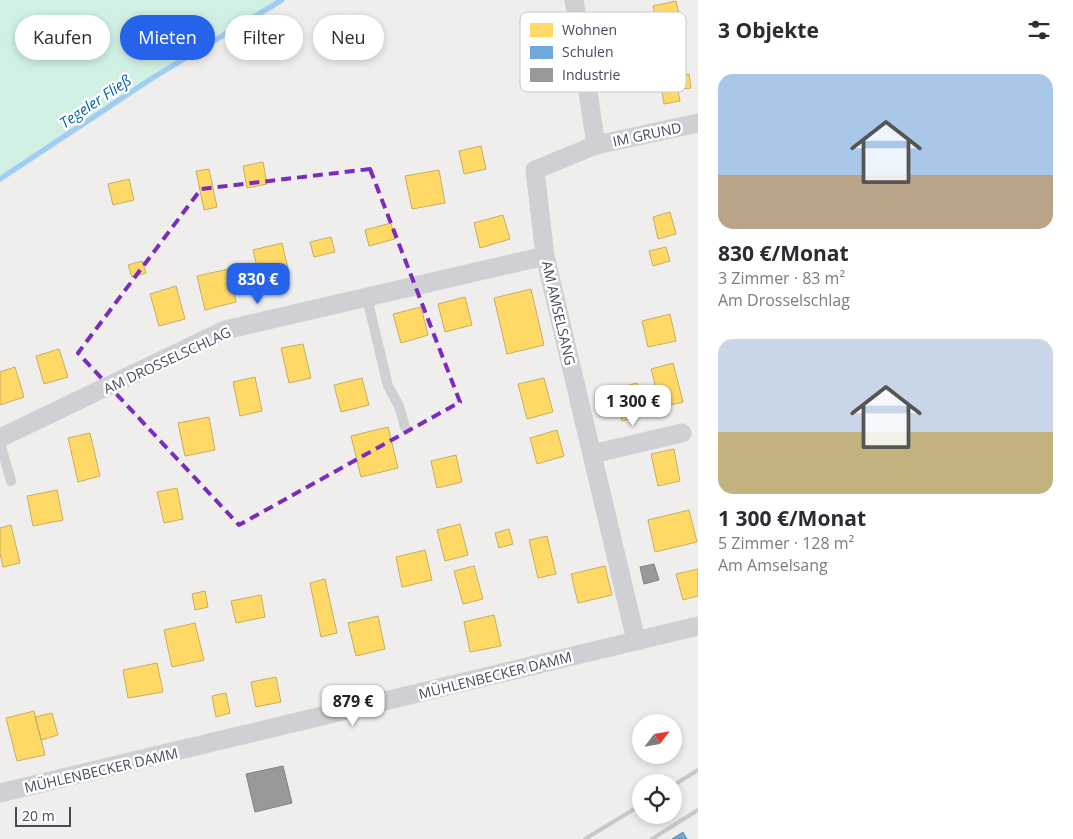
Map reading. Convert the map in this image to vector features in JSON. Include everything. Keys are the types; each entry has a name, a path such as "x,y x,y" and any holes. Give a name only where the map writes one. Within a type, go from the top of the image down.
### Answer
{"street":[{"name":"IM GRUND","path":"588,92 596,145"},
{"name":"IM GRUND","path":"535,170 596,145 698,122"},
{"name":"AM AMSELSANG","path":"535,170 546,256 635,636 638,640"},
{"name":"AM DROSSELSCHLAG","path":"0,438 225,330 546,256"},
{"path":"592,454 682,433"},
{"name":"MÜHLENBECKER DAMM","path":"0,793 698,626"}],"lane":[{"path":"367,298 388,386 399,406 404,427"},
{"path":"0,443 10,481"}],"highlighted area":[{"path":"370,169 460,402 239,525 78,353 201,189"}],"green space":[{"path":"0,0 282,0 257,15 225,15 225,34 215,40 215,15 120,15 120,60 182,60 0,179"}],"building: Wohnen":[{"path":"676,1 678,12 654,12 653,6"},
{"path":"689,74 691,88 686,89 686,75"},
{"path":"662,92 678,92 680,101 664,104"},
{"path":"481,146 486,169 464,174 459,151"},
{"path":"263,162 267,184 247,188 243,166"},
{"path":"209,169 217,207 204,210 196,171"},
{"path":"439,170 445,203 412,209 405,176"},
{"path":"129,179 134,200 113,205 108,184"},
{"path":"670,212 676,234 658,239 653,217"},
{"path":"503,215 510,239 480,248 474,223"},
{"path":"391,223 395,239 369,246 365,230"},
{"path":"331,237 335,252 314,257 310,242"},
{"path":"282,243 289,273 260,280 253,250"},
{"path":"666,247 670,261 653,266 649,251"},
{"path":"142,261 146,273 132,277 128,265"},
{"path":"229,269 236,302 205,310 197,276"},
{"path":"176,286 185,319 159,326 150,294"},
{"path":"531,289 544,345 507,354 494,298"},
{"path":"465,297 472,325 445,332 438,304"},
{"path":"421,307 428,335 401,343 393,314"},
{"path":"670,314 676,341 648,347 642,321"},
{"path":"303,344 311,378 289,383 281,348"},
{"path":"59,349 68,377 44,384 36,356"},
{"path":"673,363 683,402 661,407 651,369"},
{"path":"15,367 24,397 0,405 0,372"},
{"path":"255,377 262,411 240,416 233,382"},
{"path":"362,378 369,405 341,412 334,385"},
{"path":"544,378 553,412 527,419 518,384"},
{"path":"637,383 645,415 622,421 614,389"},
{"path":"209,417 215,450 185,456 178,423"},
{"path":"388,427 398,468 361,477 351,436"},
{"path":"557,430 564,456 537,464 530,438"},
{"path":"90,433 100,476 78,482 68,438"},
{"path":"674,449 680,481 658,486 651,454"},
{"path":"456,455 462,482 437,488 431,461"},
{"path":"177,488 183,519 164,523 157,492"},
{"path":"57,490 63,520 33,526 27,496"},
{"path":"689,510 697,542 655,552 648,520"},
{"path":"460,524 468,555 445,561 437,530"},
{"path":"11,525 20,563 3,567 0,553 0,528"},
{"path":"509,529 513,544 499,548 495,533"},
{"path":"547,536 556,574 538,578 529,540"},
{"path":"425,550 432,580 402,587 396,557"},
{"path":"474,566 483,599 463,604 454,571"},
{"path":"605,566 612,595 578,603 571,574"},
{"path":"698,569 698,596 683,600 676,574"},
{"path":"325,579 337,633 321,637 310,583"},
{"path":"205,591 208,607 195,610 192,594"},
{"path":"261,595 265,617 236,623 231,601"},
{"path":"494,615 501,646 470,652 464,622"},
{"path":"378,616 385,649 356,656 348,623"},
{"path":"195,623 204,660 172,667 164,630"},
{"path":"157,663 163,692 128,698 123,670"},
{"path":"276,677 281,702 256,707 251,682"},
{"path":"226,693 230,713 216,717 212,696"},
{"path":"34,711 45,755 17,761 6,718"},
{"path":"52,713 58,735 41,740 35,717"}],"building: Schulen":[{"path":"683,832 687,839 672,839"}],"building: Industrie":[{"path":"654,564 659,580 644,584 640,567"},
{"path":"283,766 292,803 255,812 246,774"}],"waterway":[{"name":"Tegeler Fließ","path":"0,179 154,77 282,0"}],"railway":[{"path":"682,780 698,770"},
{"path":"585,839 632,810"},
{"path":"652,839 698,810"}]}
